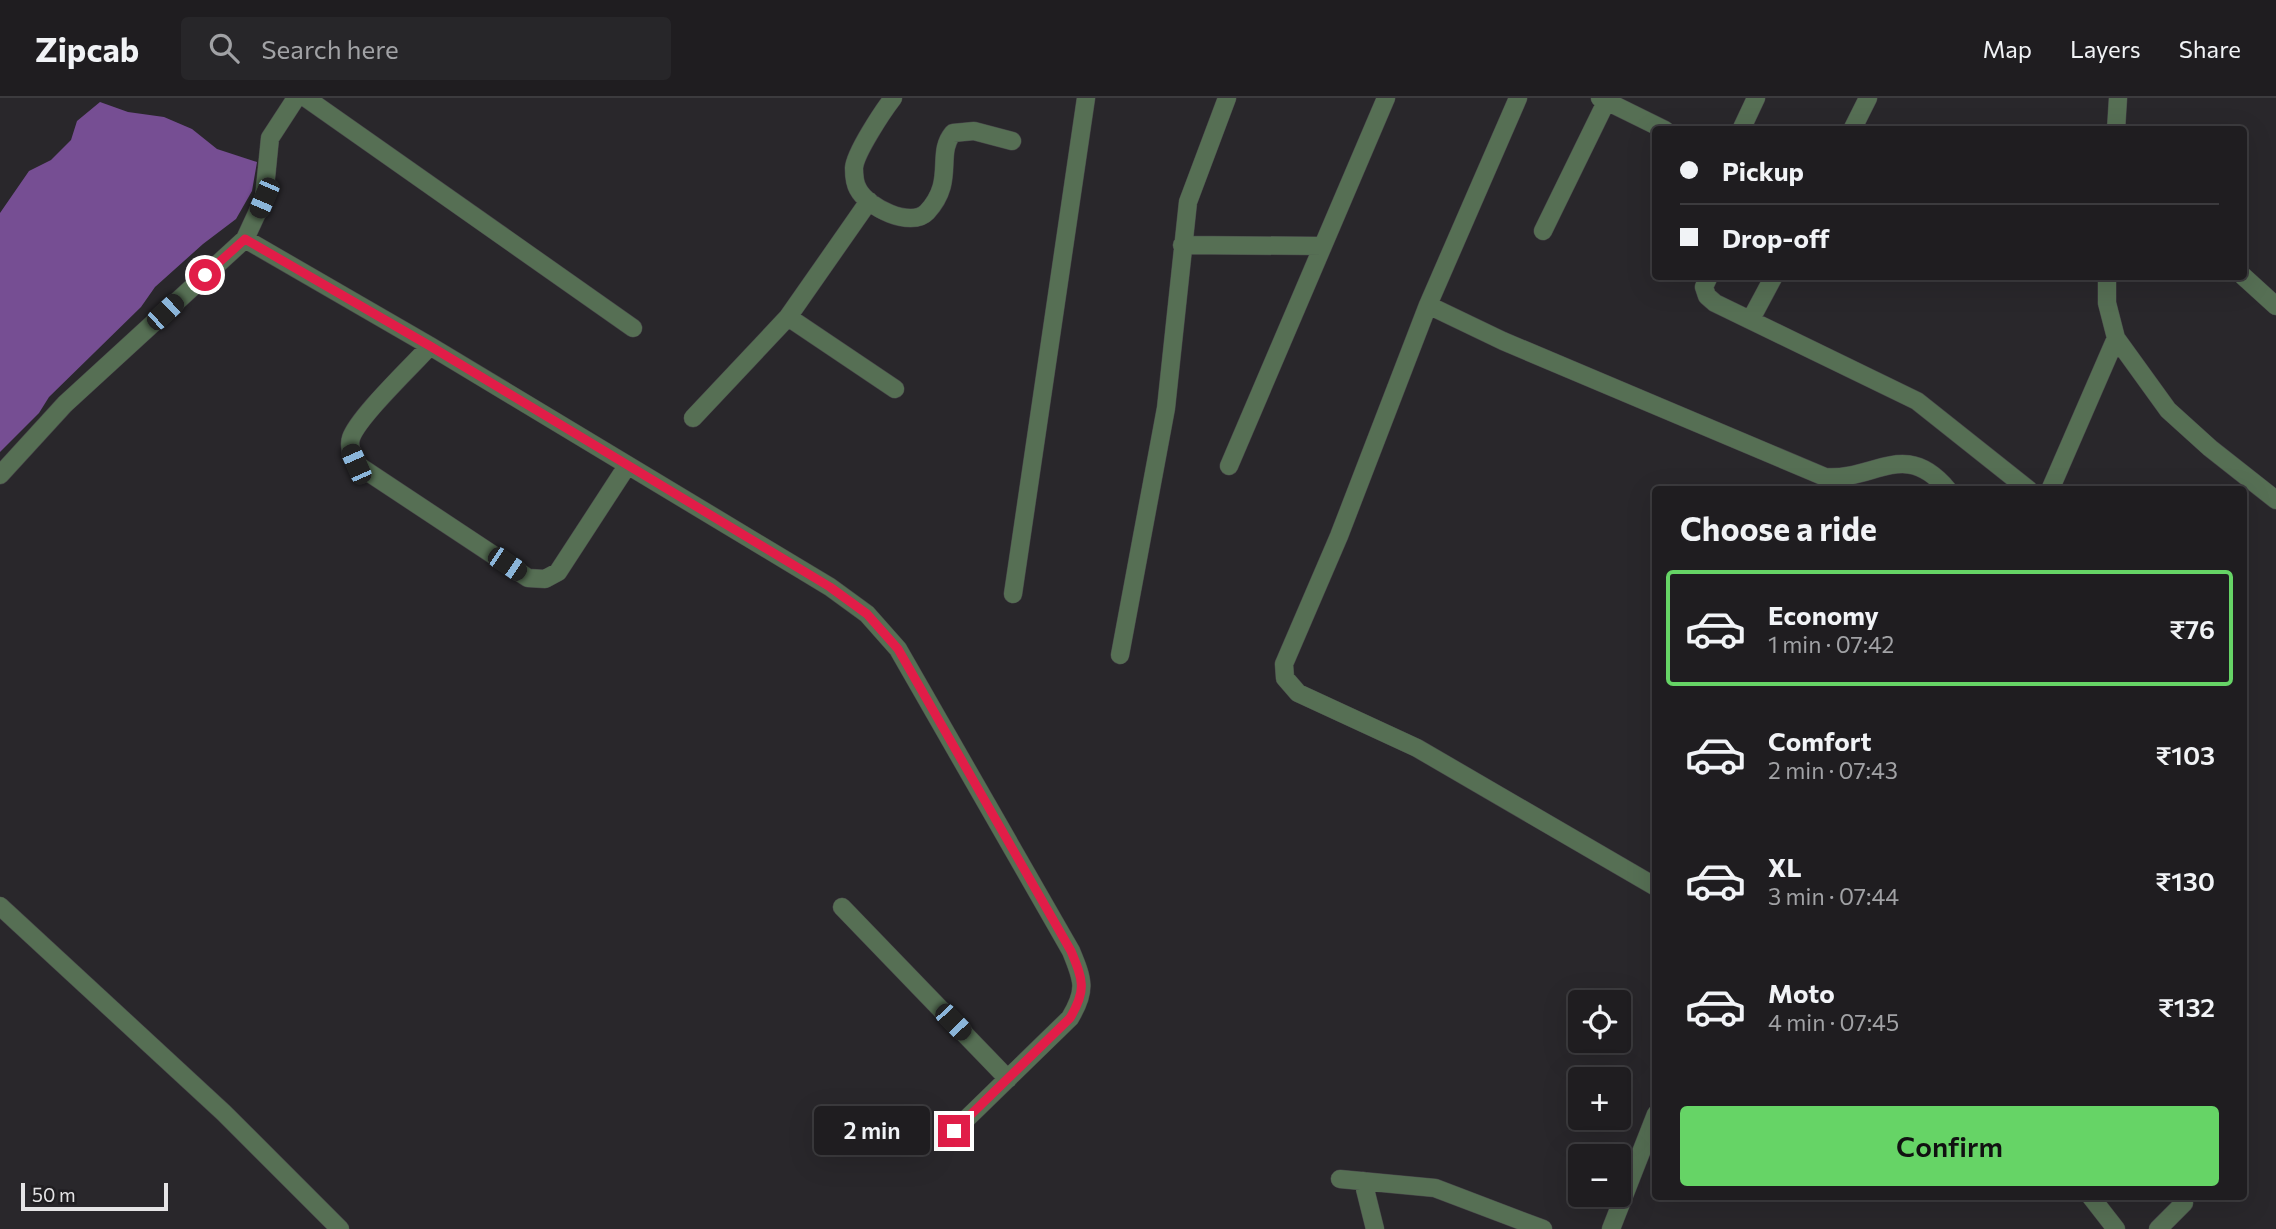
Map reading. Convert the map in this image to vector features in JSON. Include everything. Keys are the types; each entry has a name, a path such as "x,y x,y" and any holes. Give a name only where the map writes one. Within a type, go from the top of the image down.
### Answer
{"street":[{"path":"0,475 65,404 245,239 264,198 270,138 296,98"},
{"path":"306,98 633,328"},
{"path":"893,98 854,165 857,189 869,201 908,219 920,217 927,212 945,184 946,141 953,133 974,131 1012,141"},
{"path":"1013,594 1086,98"},
{"path":"1120,655 1166,408 1188,202 1227,98"},
{"path":"1229,466 1387,98"},
{"path":"1518,98 1428,305 1339,536 1284,664 1285,678 1298,693 1417,748 1652,885"},
{"path":"1743,126 1756,98"},
{"path":"1854,126 1868,98"},
{"path":"2116,126 2118,98"},
{"path":"1543,231 1605,99 1657,126"},
{"path":"694,418 788,317 869,201"},
{"path":"245,239 430,346 830,587 867,614 898,649 1071,951 1082,976 1082,998 1070,1018 954,1131"},
{"path":"1182,245 1323,246"},
{"path":"1707,280 1704,287 1707,296 1715,303 1917,401 2024,486"},
{"path":"1751,319 1772,280"},
{"path":"2107,280 2107,303 2116,338 2168,410 2210,448 2276,500"},
{"path":"2247,280 2276,306"},
{"path":"1428,305 1503,341 1825,477 1856,476 1882,465 1899,463 1916,466 1944,486"},
{"path":"788,317 895,388"},
{"path":"2052,486 2116,338"},
{"path":"430,346 351,437 351,451 356,464 528,578 545,579 558,572 627,466"},
{"path":"0,906 224,1112 340,1229"},
{"path":"842,906 1008,1079"},
{"path":"1611,1229 1652,1124"},
{"path":"1340,1179 1435,1188 1543,1229"},
{"path":"1363,1181 1375,1229"},
{"path":"2093,1200 2116,1229"},
{"path":"2158,1229 2184,1203"}],"shaded area":[{"path":"100,102 128,112 164,117 192,129 217,149 257,162 252,191 236,219 155,287 141,307 49,397 39,413 0,452 0,213 29,171 51,160 71,140 77,121"}],"route":[{"path":"205,275 245,239 430,346 830,587 867,614 898,649 1071,951 1082,976 1082,998 1070,1018 954,1131"}]}
